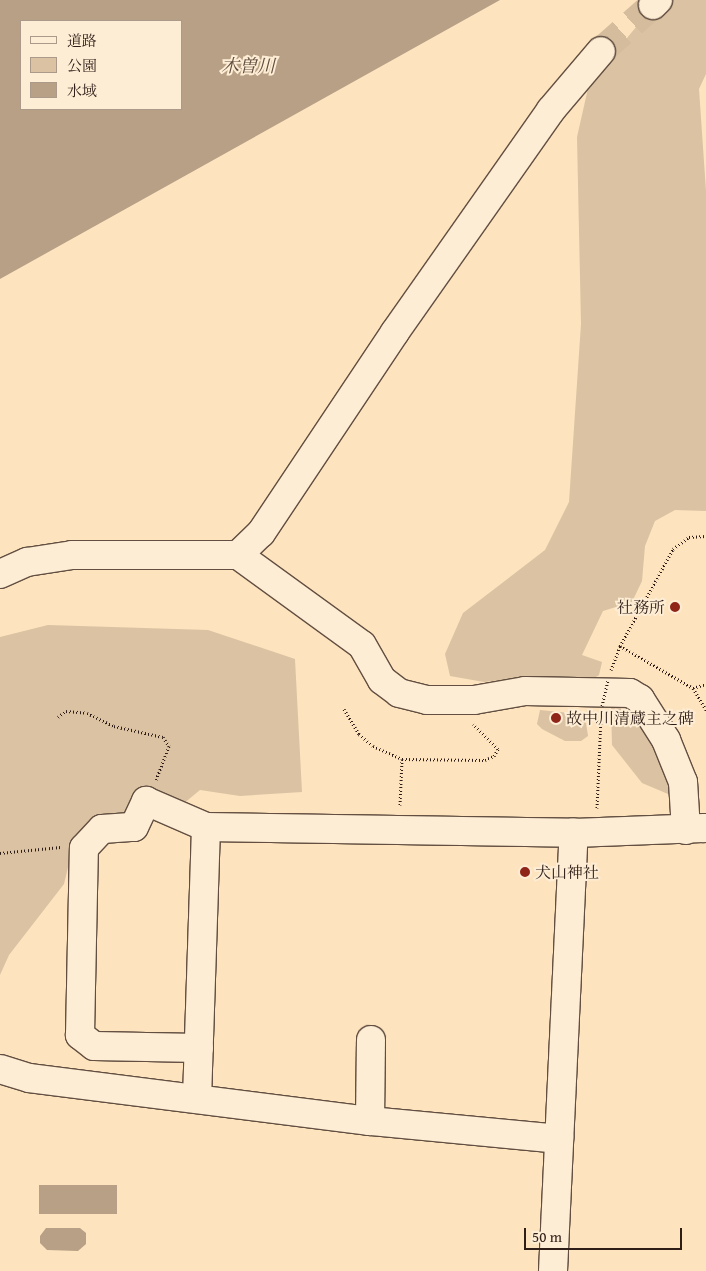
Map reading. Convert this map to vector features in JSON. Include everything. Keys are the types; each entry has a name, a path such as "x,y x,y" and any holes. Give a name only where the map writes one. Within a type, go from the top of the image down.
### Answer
{"street":[{"path":"238,555 261,533 395,332 551,110 602,51"},
{"path":"0,574 27,562 51,557 238,555 362,644 382,680 399,693 427,700 474,700 525,691 630,693 640,699 673,756 683,782 696,829 574,833 206,827 146,801 134,826 102,829 84,848 80,1035 94,1046 199,1048"},
{"path":"197,1099 206,827"},
{"path":"553,1271 574,833"},
{"path":"370,1121 371,1040"},
{"path":"0,1069 29,1078 370,1121 559,1139"}],"path":[{"path":"596,808 602,706 608,680 620,646 673,549 689,537 706,536"},
{"path":"620,646 693,688 706,710"},
{"path":"693,688 706,684"},
{"path":"344,709 359,734 373,746 402,759 485,760 494,756 498,749 472,723"},
{"path":"58,717 66,711 82,712 114,726 163,737 169,746 168,757 146,801"},
{"path":"400,805 402,759"},
{"path":"0,853 61,847 84,848"}],"green space":[{"path":"665,0 706,0 706,74 699,89 706,191 706,511 675,510 655,521 645,546 642,581 632,602 603,611 582,655 602,662 599,675 593,679 529,677 484,682 450,676 445,654 463,613 545,550 569,502 581,324 577,137 589,84 646,15"},
{"path":"48,625 208,630 295,659 302,792 240,796 200,790 177,809 132,819 70,859 64,884 9,955 0,975 0,637"},
{"path":"611,705 632,706 668,771 671,791 668,794 642,783 612,745"},
{"path":"540,710 570,713 586,723 588,736 581,741 565,741 542,729 537,724"}],"water":[{"name":"木曽川","path":"0,0 500,0 0,279"},
{"path":"39,1185 117,1185 117,1214 39,1214"},
{"path":"46,1228 80,1228 86,1233 86,1244 78,1251 47,1250 40,1243 40,1236"}],"tunnel":[{"path":"601,51 653,5"}],"place":[{"name":"社務所","path":"675,607"},
{"name":"故中川清蔵主之碑","path":"556,718"},
{"name":"犬山神社","path":"525,872"}]}
